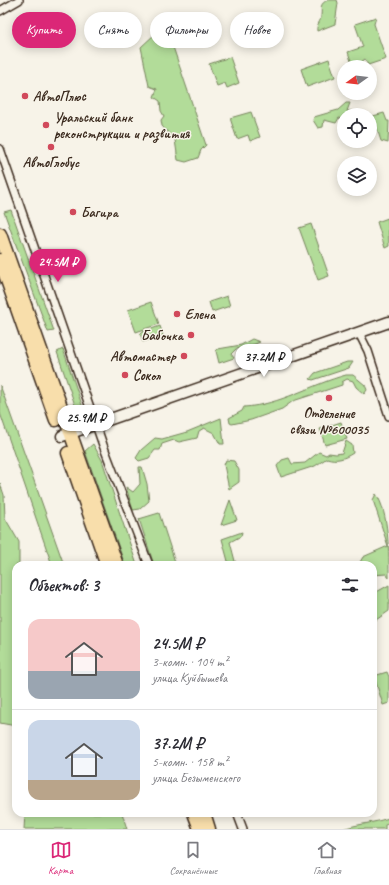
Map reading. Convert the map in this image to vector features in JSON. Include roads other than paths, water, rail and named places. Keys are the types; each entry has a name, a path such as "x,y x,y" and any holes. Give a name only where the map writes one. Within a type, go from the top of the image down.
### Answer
{"highway":[{"path":"0,234 106,561"},
{"path":"0,260 115,561"},
{"path":"196,817 200,829"},
{"path":"205,817 209,829"}],"main road":[{"path":"66,435 389,322"}],"street":[{"path":"0,11 19,0"},
{"path":"0,148 96,425 147,561"},
{"path":"360,333 368,351 389,416"},
{"path":"238,817 242,829"}],"place":[{"name":"АвтоПлюс","path":"25,96"},
{"name":"Уральский банк реконструкции и развития","path":"46,125"},
{"name":"АвтоГлобус","path":"51,147"},
{"name":"Багира","path":"73,212"},
{"name":"Елена","path":"177,314"},
{"name":"Бабочка","path":"191,335"},
{"name":"Автомастер","path":"184,356"},
{"name":"Сокол","path":"125,375"},
{"name":"Отделение связи №600035","path":"329,398"}]}
